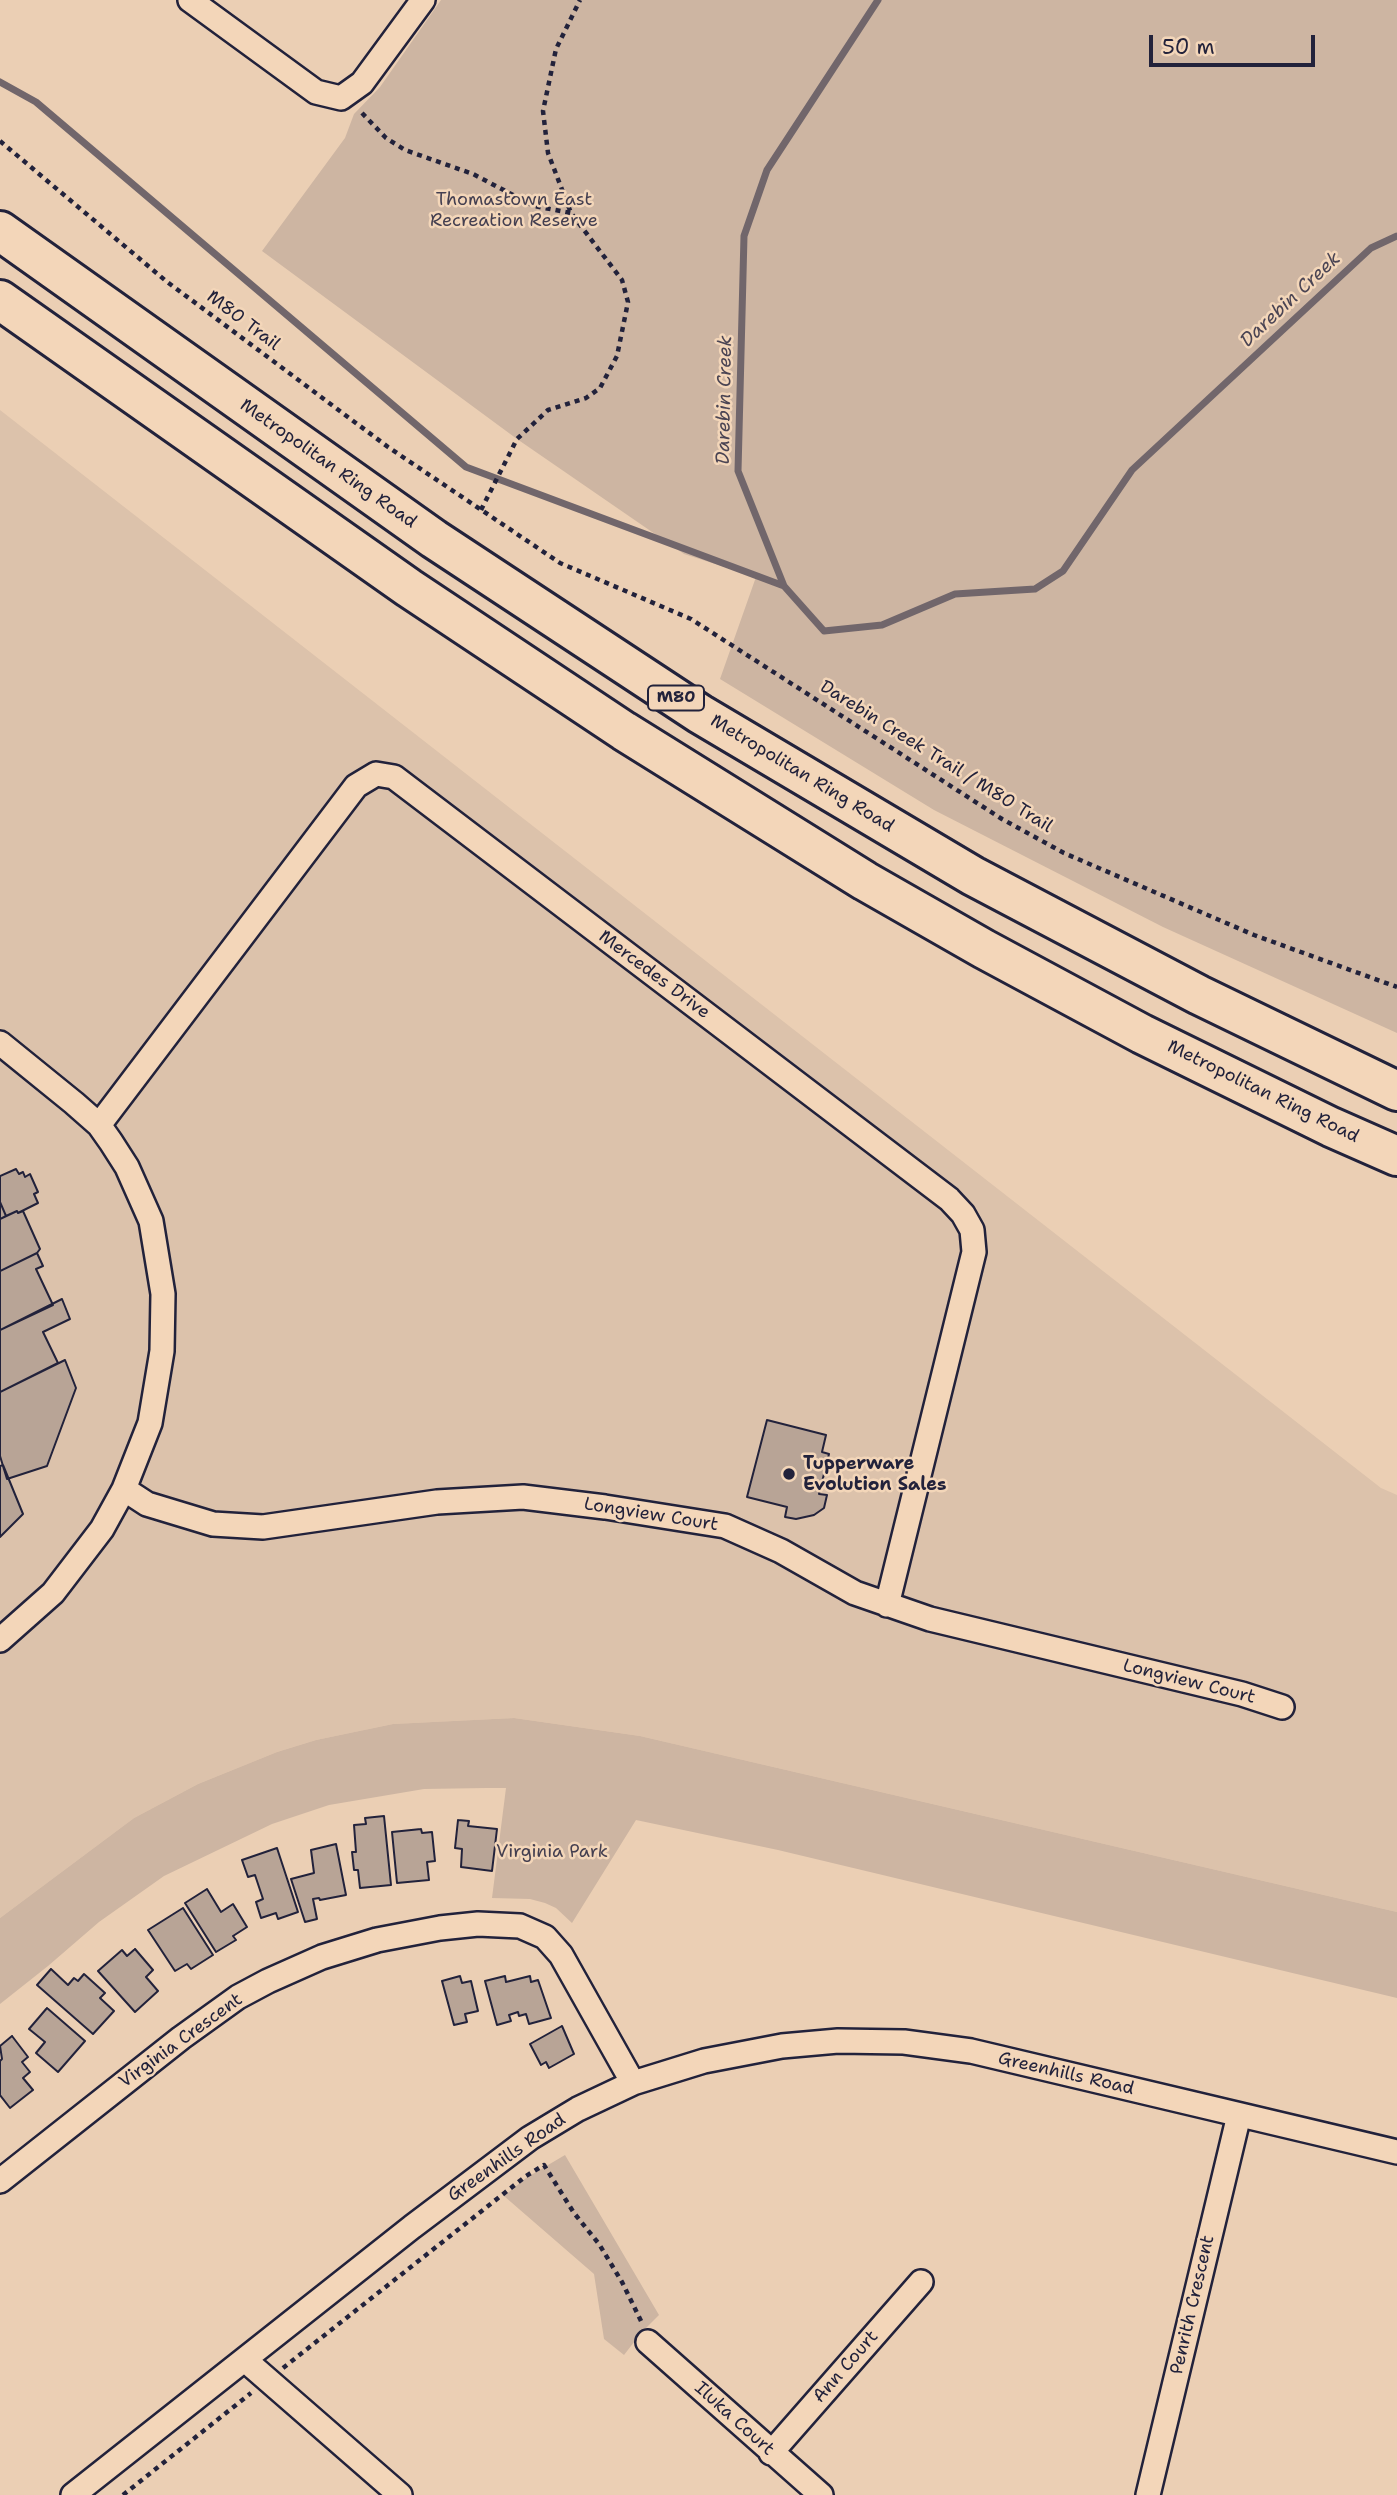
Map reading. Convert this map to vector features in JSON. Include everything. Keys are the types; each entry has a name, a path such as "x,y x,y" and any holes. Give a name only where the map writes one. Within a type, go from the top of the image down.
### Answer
{"highway":[{"name":"Metropolitan Ring Road","path":"0,231 434,539 700,714 973,876 1199,995 1397,1091"},
{"name":"Metropolitan Ring Road","path":"0,300 409,588 624,731 865,881 1142,1034 1397,1156"}],"street":[{"path":"190,0 316,92 341,98 362,83 423,0"},
{"name":"Mercedes Drive","path":"99,1125 356,786 376,774 394,777 950,1199 963,1214 972,1230 974,1252 887,1605"},
{"path":"0,1043 99,1125 127,1167 151,1221 163,1294 162,1351 150,1423 124,1489 102,1529 53,1593 0,1640"},
{"name":"Longview Court","path":"124,1489 147,1504 213,1524 263,1527 437,1502 523,1497 725,1526 781,1551 855,1593 930,1619 1282,1707"},
{"name":"Virginia Crescent","path":"0,2181 181,2038 238,1997 322,1957 377,1940 440,1928 478,1924 520,1926 545,1937 561,1955 633,2083"},
{"name":"Greenhills Road","path":"73,2495 510,2152 579,2109 633,2083 704,2061 782,2046 838,2041 904,2042 971,2051 1397,2152"},
{"name":"Penrith Crescent","path":"1148,2495 1239,2115"},
{"name":"Ann Court","path":"771,2453 921,2282"},
{"name":"Iluka Court","path":"648,2342 821,2495"},
{"path":"245,2360 400,2495"}],"path":[{"path":"481,510 517,439 548,410 586,398 600,388 617,356 628,302 622,280 571,213 548,153 543,111 556,49 580,0"},
{"path":"362,113 386,138 405,150 473,174 534,206 571,213"},
{"name":"M80 Trail","path":"0,141 166,281 388,447 481,510"},
{"name":"Darebin Creek Trail / M80 Trail","path":"481,510 560,563 691,619 1002,819 1064,853 1254,935 1397,987"},
{"path":"123,2495 526,2176 544,2165 574,2213 600,2244 622,2282 648,2342"}],"shaded area":[{"path":"0,410 1381,1488 1397,1495 1397,1912 640,1736 514,1718 393,1724 316,1740 277,1752 198,1784 134,1818 0,1918"}],"green space":[{"name":"Thomastown East Recreation Reserve","path":"441,0 1397,0 1397,1033 1163,927 934,810 720,679 756,577 684,554 517,439 262,251 345,138 354,114 380,87"},
{"name":"Virginia Park","path":"514,1718 640,1736 1397,1912 1397,1998 778,1850 636,1820 572,1923 556,1908 545,1903 530,1899 492,1898 506,1788 486,1788 424,1789 329,1805 272,1824 164,1876 99,1922 0,2004 0,1918 134,1818 198,1784 277,1752 316,1740 393,1724"},
{"path":"565,2155 659,2315 624,2355 604,2339 594,2274 504,2196 526,2178"}],"building":[{"path":"16,1169 19,1174 23,1172 25,1177 30,1174 38,1192 34,1194 38,1203 6,1216 0,1202 0,1176"},
{"path":"0,1202 6,1216 0,1219"},
{"path":"23,1211 40,1249 0,1271 0,1219"},
{"path":"37,1253 43,1266 36,1269 53,1305 0,1330 0,1271"},
{"path":"62,1299 70,1319 43,1332 58,1363 0,1392 0,1330"},
{"path":"65,1360 76,1388 47,1466 7,1479 0,1456 0,1392"},
{"name":"Tupperware Evolution Sales","path":"767,1420 826,1435 822,1452 829,1454 819,1494 827,1495 824,1508 814,1515 796,1519 785,1517 787,1507 747,1497"},
{"path":"3,1465 23,1514 0,1537 0,1466"},
{"path":"384,1816 391,1885 360,1888 352,1852 356,1852 354,1825 366,1824 365,1818"},
{"path":"458,1820 469,1821 468,1826 497,1829 492,1871 461,1867 462,1849 455,1848"},
{"path":"421,1829 422,1833 432,1832 435,1861 427,1862 429,1880 397,1883 392,1832"},
{"path":"336,1844 346,1895 313,1899 317,1919 305,1922 291,1879 314,1873 311,1850"},
{"path":"277,1848 298,1912 278,1919 276,1913 261,1918 256,1902 263,1899 255,1875 248,1877 242,1860"},
{"path":"207,1889 221,1912 233,1904 247,1927 233,1936 236,1940 216,1952 185,1903"},
{"path":"183,1908 213,1955 191,1969 187,1964 175,1971 148,1930"},
{"path":"135,1949 153,1970 146,1977 158,1991 135,2012 98,1971 122,1950 127,1956"},
{"path":"51,1969 68,1985 74,1978 78,1981 84,1974 105,1993 100,1998 114,2011 93,2034 37,1985"},
{"path":"460,1976 462,1983 471,1981 478,2011 465,2014 467,2022 454,2025 442,1981"},
{"path":"505,1976 506,1982 530,1976 531,1982 538,1980 551,2018 529,2024 526,2014 519,2016 518,2012 509,2015 511,2021 497,2025 485,1981"},
{"path":"47,2008 85,2041 58,2072 36,2053 45,2042 29,2029"},
{"path":"562,2026 574,2054 549,2068 546,2062 541,2065 530,2044"},
{"path":"12,2036 28,2057 22,2062 30,2072 23,2078 33,2090 10,2108 0,2095 0,2046"}],"waterway":[{"name":"Darebin Creek","path":"878,0 767,170 744,236 738,471 784,586 824,631 882,625 955,594 1035,589 1063,571 1132,470 1371,248 1397,236"},
{"path":"0,82 36,102 466,467 784,586"}],"place":[{"name":"Tupperware Evolution Sales","path":"789,1474"}]}
